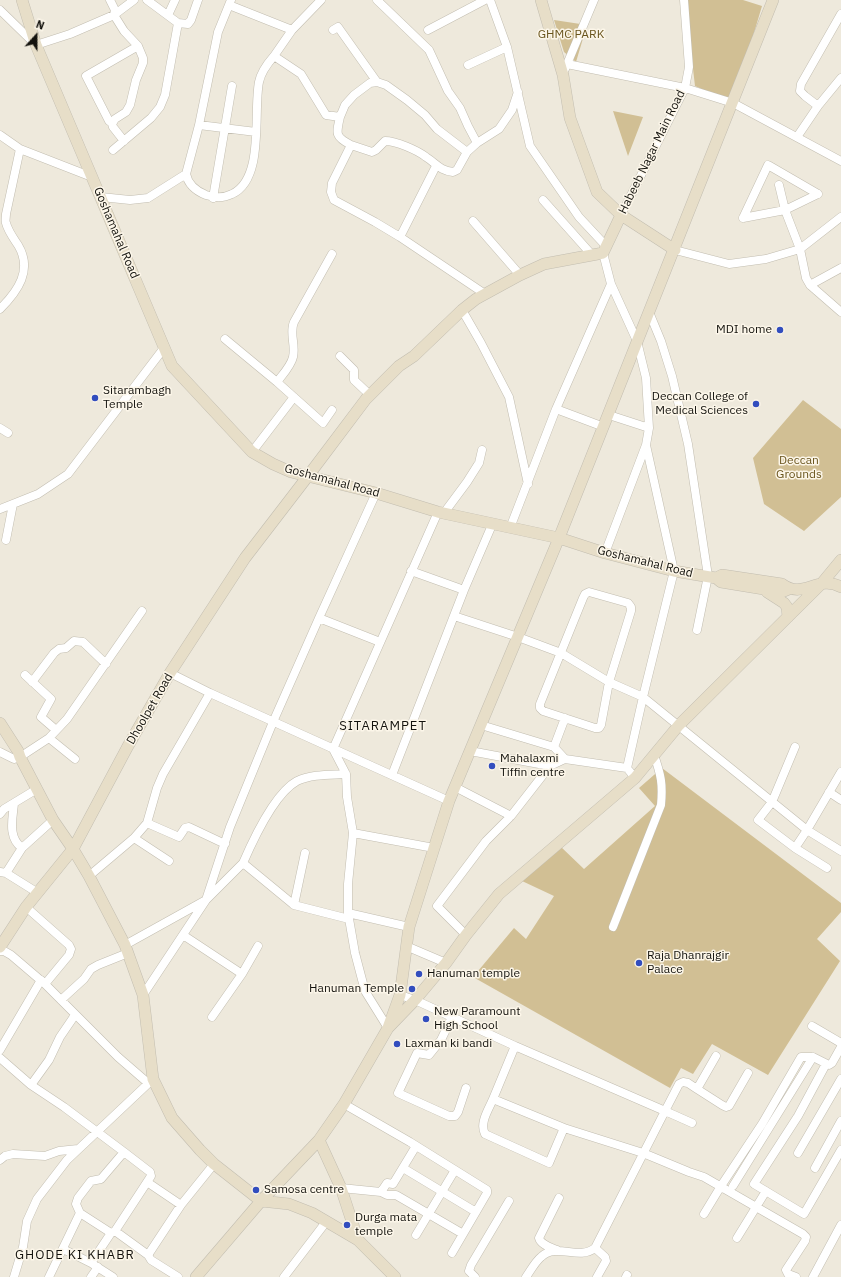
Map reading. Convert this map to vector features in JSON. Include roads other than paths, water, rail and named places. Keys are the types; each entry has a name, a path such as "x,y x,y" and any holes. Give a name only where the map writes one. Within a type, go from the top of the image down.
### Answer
{"street":[{"name":"Goshamahal Road","path":"22,0 36,45 172,366 252,452 291,472 376,493 441,513 559,538 605,553 674,571 712,577 722,574 782,584 789,589 800,590 822,583 834,583 841,587"},
{"path":"110,0 115,10 114,15 124,31 138,46 143,58 143,63 136,80 130,105 126,112 115,119 112,124 124,141"},
{"path":"0,10 36,45 70,34 114,15 134,0"},
{"path":"147,0 178,23 188,24 191,20 198,0"},
{"path":"168,15 176,0"},
{"path":"292,30 230,3 218,32 199,125 186,174 187,180 198,192 213,198 228,196 239,191 250,175 254,156 259,83 263,69 292,30 321,0"},
{"path":"377,0 429,50 448,92 460,108 477,143"},
{"path":"428,30 485,0"},
{"path":"490,0 507,47 530,146 579,217 600,251 611,284 637,342 646,378 649,428 646,445 605,553"},
{"path":"541,0 563,75 570,118 597,192 621,215 675,250 729,264 766,259 800,249 841,217"},
{"path":"563,75 594,0"},
{"name":"Habeeb Nagar Main Road","path":"600,251 621,215 685,88 689,67 684,0"},
{"path":"196,1277 261,1201 319,1140 344,1104 388,1028 400,995 408,927 449,801 609,415 773,0"},
{"path":"818,106 800,91 801,84 841,15"},
{"path":"113,150 151,118 160,107 165,95 178,23"},
{"path":"333,30 338,28 377,82"},
{"path":"109,121 86,76 138,46"},
{"path":"468,65 507,47"},
{"path":"274,56 301,74 326,115 340,117"},
{"path":"567,64 685,88 733,103 841,161"},
{"path":"797,137 818,106 841,78"},
{"path":"467,152 437,129 425,115 407,100 386,85 377,82 370,83 354,95 345,105 340,117 337,131 338,137 351,145 372,152 385,141 392,141 420,153 427,157 436,166 453,172 456,170 467,152 477,143 498,129 512,110 518,92"},
{"path":"213,198 232,86"},
{"path":"199,125 256,132"},
{"path":"0,135 20,149 92,177"},
{"path":"351,145 332,183 331,192 334,200 400,237 485,294"},
{"path":"0,309 8,301 22,281 25,266 21,250 6,223 6,214 20,149"},
{"path":"768,165 818,194 785,210 743,218 768,165"},
{"path":"400,237 436,166"},
{"path":"100,197 130,200 148,198 166,184 186,174"},
{"path":"779,185 785,210 800,249 806,278 810,285 841,312"},
{"path":"543,200 600,251"},
{"path":"473,222 520,275"},
{"name":"Dhoolpet Road","path":"0,947 26,907 73,849 128,746 170,674 245,558 370,395 399,366 414,356 462,310 476,299 520,275 544,264 600,251"},
{"path":"278,382 291,364 294,356 292,327 294,322 332,254"},
{"path":"810,285 841,268"},
{"path":"510,528 556,409 611,284"},
{"path":"462,310 482,343 509,397 528,484"},
{"path":"649,312 661,341 679,402 712,577 697,630"},
{"path":"225,339 278,382 323,424 332,410"},
{"path":"0,509 38,494 68,474 164,348"},
{"path":"340,356 354,370 354,380 370,395"},
{"path":"252,452 294,397"},
{"path":"556,409 604,427"},
{"path":"609,415 649,428"},
{"path":"0,428 8,433"},
{"path":"627,768 674,571 646,445"},
{"path":"333,748 411,571 441,513 467,482 479,463 482,450"},
{"path":"61,1000 84,979 91,969 127,949 206,900 224,844 274,722 318,618 376,493"},
{"path":"6,540 13,504"},
{"path":"392,775 464,590 492,525"},
{"path":"388,1028 415,1000 446,963 499,894 635,778 679,725 822,583 841,560"},
{"path":"411,571 464,590"},
{"path":"712,577 721,582 782,592 789,589"},
{"path":"758,588 771,593 784,603 787,607 788,617"},
{"path":"589,592 628,603 631,607 610,682 601,725 599,728 543,711 540,708 540,704 585,594 589,592"},
{"path":"0,752 14,759 20,757 49,738 67,719 142,611"},
{"path":"454,616 561,653 610,682 643,696 807,830 841,850"},
{"path":"318,618 380,642"},
{"path":"32,682 54,653 59,649 66,648 74,642 83,642 106,664"},
{"path":"170,674 449,801"},
{"path":"25,675 52,699 41,717 56,730"},
{"path":"89,876 134,838 147,823 157,788 163,774 210,693"},
{"path":"554,747 565,718"},
{"path":"0,723 18,751 53,820 89,876 127,949 143,995 150,1081"},
{"path":"481,725 554,747 565,759"},
{"path":"49,738 75,759"},
{"path":"795,747 772,802 758,820 795,848 827,868"},
{"path":"333,748 346,774 347,797 353,833 348,884 349,916 355,953 365,991 388,1028"},
{"path":"470,751 550,766"},
{"path":"613,927 661,805 661,774 654,755"},
{"path":"466,935 438,906 486,841 511,816 550,766 565,759 627,768 635,778"},
{"path":"795,848 841,772"},
{"path":"143,995 206,900 243,863 256,834 283,793 297,782 313,776 346,774"},
{"path":"455,787 511,816"},
{"path":"0,814 4,809 37,789"},
{"path":"829,792 841,800"},
{"path":"14,803 12,828 18,845 22,848"},
{"path":"38,892 3,872 22,848 53,820"},
{"path":"147,823 178,837 185,828 188,827 224,844"},
{"path":"353,833 434,848"},
{"path":"134,838 169,861"},
{"path":"294,905 306,853"},
{"path":"243,863 294,905 408,927"},
{"path":"0,1050 43,982 69,955 71,949 69,945 26,907"},
{"path":"183,935 242,974"},
{"path":"212,1017 227,998 258,946"},
{"path":"406,946 446,963"},
{"path":"0,951 4,951 11,955 43,982 118,1058 150,1081 172,1118 214,1164 261,1201 289,1204 312,1213 358,1240 395,1277"},
{"path":"400,995 415,1000 515,1046 692,1122"},
{"path":"31,1085 49,1060 60,1037 75,1015"},
{"path":"452,1017 441,1040 429,1055 417,1053 398,1093 449,1116 455,1116 458,1112 466,1088"},
{"path":"812,1026 841,1043"},
{"path":"515,1046 482,1129 485,1134 549,1163 564,1128"},
{"path":"704,1214 762,1124 800,1056 813,1057 829,1065 832,1063 841,1047"},
{"path":"697,1089 716,1056"},
{"path":"733,1186 813,1057"},
{"path":"0,1058 31,1085 97,1131 150,1172 151,1176 113,1232 95,1265 91,1277"},
{"path":"826,1064 798,1116 754,1184 804,1214 841,1150"},
{"path":"558,1198 539,1238 540,1240 544,1244 557,1250 576,1253 585,1253 595,1248 679,1084 683,1082 688,1084 726,1106 729,1106 748,1073"},
{"path":"798,1153 841,1079"},
{"path":"14,1277 23,1247 27,1221 37,1199 54,1175 78,1149 150,1081"},
{"path":"493,1099 564,1128 643,1153 704,1177 803,1234 806,1237 786,1270 788,1274 796,1277"},
{"path":"344,1104 487,1190 487,1194 452,1253"},
{"path":"815,1168 841,1121"},
{"path":"319,1140 341,1188 358,1240"},
{"path":"381,1192 387,1183 393,1184 416,1146"},
{"path":"0,1160 5,1156 13,1154 45,1156 59,1151 78,1149"},
{"path":"124,1152 101,1179 91,1181 78,1198 76,1204 80,1213 148,1254 151,1260 178,1277"},
{"path":"148,1254 180,1206 214,1164"},
{"path":"403,1168 476,1212"},
{"path":"416,1235 455,1170"},
{"path":"146,1182 180,1206"},
{"path":"341,1188 396,1195 463,1234"},
{"path":"737,1238 766,1191"},
{"path":"475,1277 469,1271 471,1265 509,1202"},
{"path":"49,1277 80,1213"},
{"path":"284,1277 326,1222"},
{"path":"812,1277 841,1225"},
{"path":"595,1248 605,1256 606,1261 597,1277"},
{"path":"62,1249 95,1265 113,1277"},
{"path":"526,1277 542,1256 547,1252 557,1250"}],"place":[{"name":"MDI home","path":"780,330"},
{"name":"Sitarambagh Temple","path":"95,398"},
{"name":"Deccan College of Medical Sciences","path":"756,404"},
{"name":"Mahalaxmi Tiffin centre","path":"492,766"},
{"name":"Raja Dhanrajgir Palace","path":"639,963"},
{"name":"Hanuman temple","path":"419,974"},
{"name":"Hanuman Temple","path":"412,989"},
{"name":"New Paramount High School","path":"426,1019"},
{"name":"Laxman ki bandi","path":"397,1044"},
{"name":"Samosa centre","path":"256,1190"},
{"name":"Durga mata temple","path":"347,1225"}],"district":[{"name":"SITARAMPET","path":"383,726"},
{"name":"GHODE KI KHABR","path":"75,1255"}],"park label":[{"name":"GHMC PARK","path":"571,35"},
{"name":"Deccan Grounds","path":"799,468"}]}
